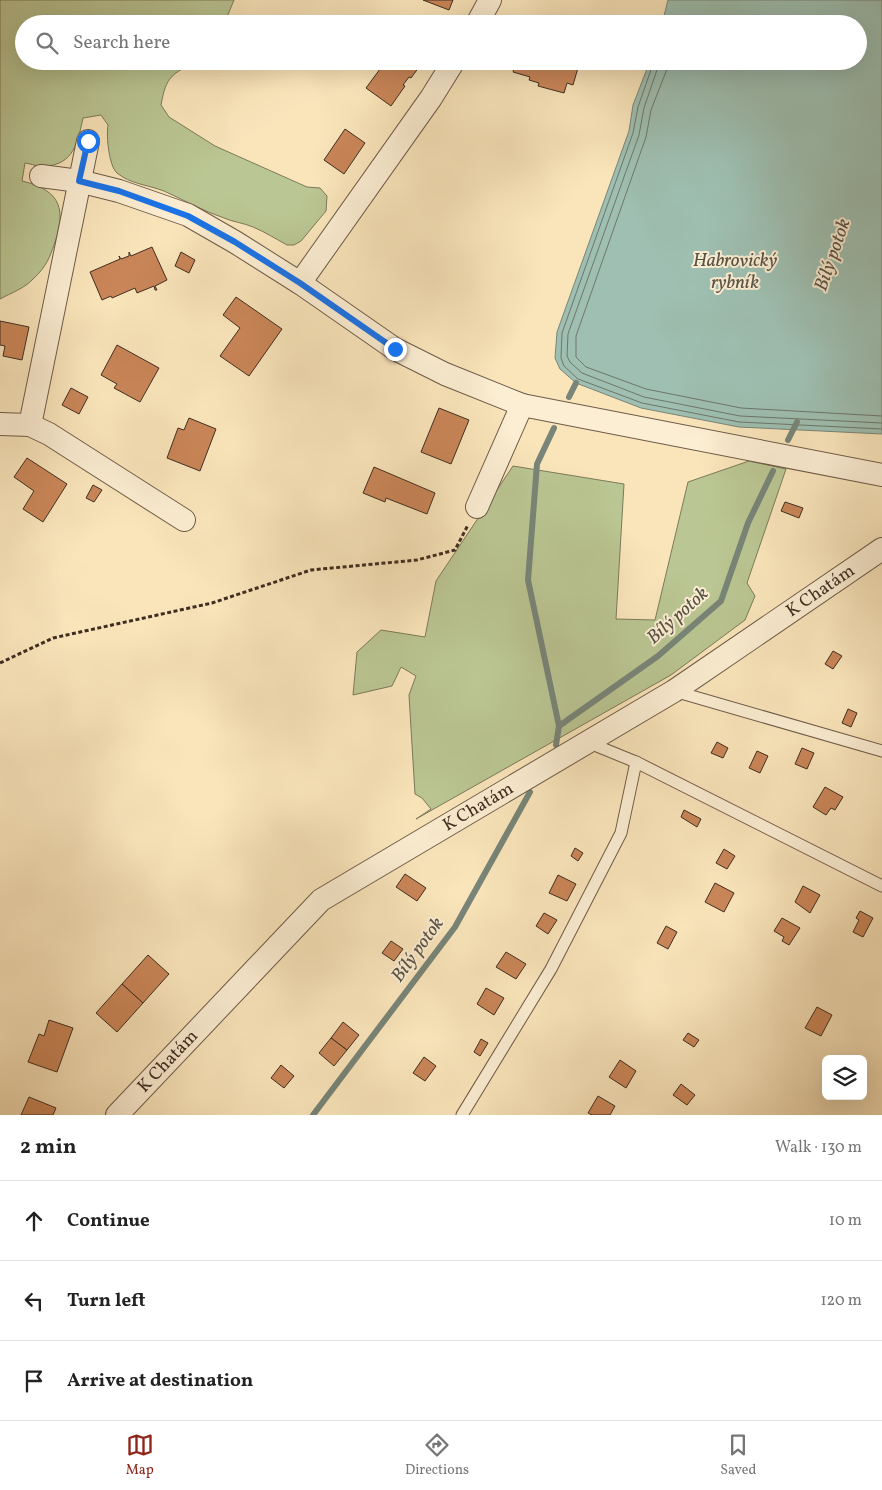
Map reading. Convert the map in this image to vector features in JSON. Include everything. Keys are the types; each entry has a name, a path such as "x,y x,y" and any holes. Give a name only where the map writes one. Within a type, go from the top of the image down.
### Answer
{"street":[{"path":"482,15 490,0"},
{"path":"300,283 431,98 448,70"},
{"path":"30,425 88,141"},
{"path":"40,176 79,181 119,191 188,216 235,242 300,283 395,349 445,374 522,405 882,475"},
{"path":"477,507 522,405"},
{"path":"0,424 30,425 50,434 184,520"},
{"name":"K Chatám","path":"117,1115 321,900 674,691 882,549"}],"lane":[{"path":"674,691 882,752"},
{"path":"587,742 636,762 882,886"},
{"path":"462,1115 551,969 621,833 636,762"}],"path":[{"path":"0,663 53,638 212,603 311,570 416,560 455,550 477,507"}],"green space":[{"path":"0,0 234,0 228,15 15,15 15,70 180,70 168,82 163,95 161,105 169,117 215,146 307,187 320,188 327,196 326,211 301,241 294,245 287,245 246,224 231,221 164,191 122,177 114,169 110,158 108,125 101,115 83,118 73,150 62,161 55,165 42,166 25,163 22,181 43,189 56,200 60,217 59,227 50,256 42,270 26,285 0,299"},
{"path":"749,461 786,469 747,583 755,596 745,620 671,675 416,819 431,809 422,798 415,794 409,695 416,676 401,667 392,686 353,695 357,652 381,630 425,637 436,581 513,466 624,484 616,619 655,620 688,482"}],"water":[{"name":"Habrovický rybník","path":"668,0 882,0 882,434 739,427 641,408 576,383 560,369 555,358 557,332 629,131 633,105 647,70 867,70 867,15 664,15"}],"building":[{"path":"423,0 453,0 449,10"},
{"path":"379,70 417,70 403,85 405,86 391,106 366,88"},
{"path":"514,70 577,70 573,85 567,83 564,93 538,86 539,83 529,80 530,77 513,72"},
{"path":"345,129 365,143 344,174 324,160"},
{"path":"152,247 167,280 155,286 157,290 155,290 154,286 137,293 135,288 112,298 111,296 102,300 90,272 120,259 119,256 121,259 129,256 129,252 131,256"},
{"path":"181,252 195,260 189,273 175,266"},
{"path":"236,297 282,329 249,376 220,356 240,328 223,315"},
{"path":"0,321 29,327 22,360 3,356 5,346 0,345"},
{"path":"117,345 159,368 140,402 114,388 117,384 101,375"},
{"path":"71,388 88,397 79,414 62,405"},
{"path":"439,408 469,420 451,464 421,452"},
{"path":"189,418 216,429 200,471 167,458 178,428 184,430"},
{"path":"27,458 67,484 43,522 23,509 34,491 14,477"},
{"path":"374,467 435,493 427,514 386,498 385,502 363,493"},
{"path":"93,485 102,490 94,502 86,498"},
{"path":"785,502 803,508 799,518 781,511"},
{"path":"833,651 842,656 833,669 825,664"},
{"path":"848,709 857,713 851,727 842,723"},
{"path":"717,742 728,748 723,758 711,753"},
{"path":"802,748 814,753 807,769 795,764"},
{"path":"757,751 768,756 760,773 749,768"},
{"path":"825,787 843,797 835,810 831,808 826,815 813,807"},
{"path":"684,810 701,819 697,827 681,817"},
{"path":"575,848 583,853 578,861 571,856"},
{"path":"724,849 735,856 727,869 716,863"},
{"path":"405,874 426,888 417,901 396,887"},
{"path":"558,875 576,884 567,901 549,893"},
{"path":"715,883 734,893 724,912 705,902"},
{"path":"803,886 820,895 810,913 795,902"},
{"path":"860,911 873,918 863,937 853,932 859,920 856,918"},
{"path":"544,913 557,920 548,934 536,926"},
{"path":"782,918 800,928 789,945 782,941 784,937 774,931"},
{"path":"666,926 677,932 668,949 657,943"},
{"path":"391,941 403,949 394,961 382,953"},
{"path":"506,952 526,964 516,979 496,967"},
{"path":"148,955 169,974 143,1003 122,984"},
{"path":"122,984 143,1003 117,1032 96,1013"},
{"path":"486,988 504,998 494,1015 477,1004"},
{"path":"817,1007 832,1015 821,1036 805,1028"},
{"path":"49,1020 73,1028 57,1072 28,1062 39,1034 44,1036"},
{"path":"343,1022 359,1035 347,1050 331,1038"},
{"path":"688,1033 699,1040 694,1047 683,1040"},
{"path":"331,1038 347,1050 334,1066 319,1053"},
{"path":"481,1039 488,1043 480,1056 474,1052"},
{"path":"424,1057 436,1066 425,1081 413,1073"},
{"path":"620,1060 636,1071 626,1088 609,1077"},
{"path":"281,1065 294,1076 284,1088 271,1078"},
{"path":"681,1084 695,1095 687,1105 673,1095"},
{"path":"598,1096 615,1106 610,1115 592,1115 588,1113"},
{"path":"29,1097 56,1108 53,1115 21,1115"}],"waterway":[{"path":"569,397 576,383"},
{"name":"Bílý potok","path":"788,440 797,422"},
{"path":"554,428 537,464 528,580 559,726"},
{"name":"Bílý potok","path":"556,745 559,726 658,656 721,601 748,523 773,471"},
{"name":"Bílý potok","path":"313,1115 455,927 530,792"}],"route":[{"path":"88,141 79,181 119,191 188,216 235,242 300,283 395,349"}]}
